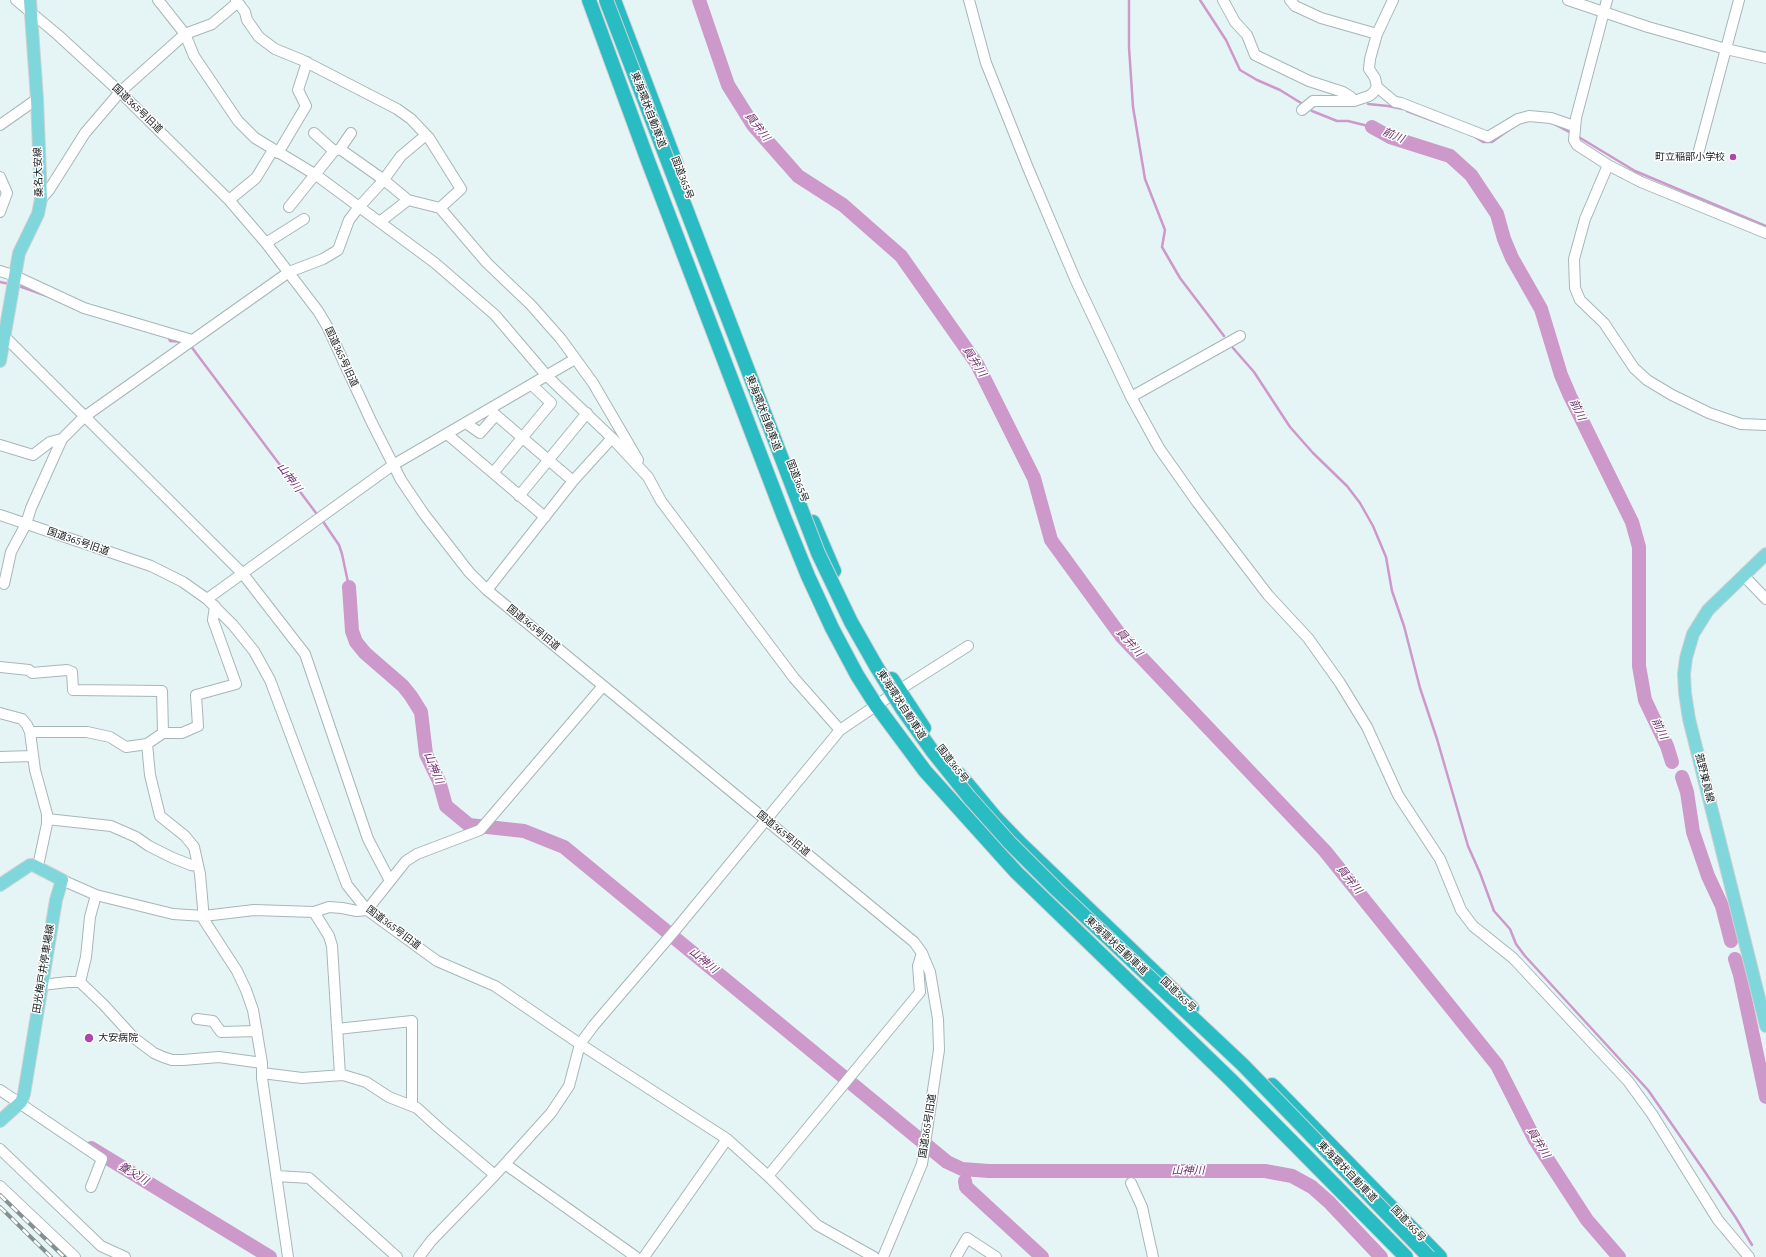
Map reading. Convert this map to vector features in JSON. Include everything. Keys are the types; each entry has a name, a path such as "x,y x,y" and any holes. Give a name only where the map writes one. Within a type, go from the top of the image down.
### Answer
{"highway":[{"path":"589,0 648,161 784,518 832,628 857,676 876,705 925,771 1016,872 1231,1080 1406,1257"},
{"name":"東海環状自動車道","path":"606,0 818,553 851,622 903,710 933,752 969,797 1010,843 1057,890 1243,1065 1429,1257"},
{"name":"国道365号","path":"614,0 829,561 863,630 898,690 966,783 1011,833 1257,1070 1440,1257"}],"main road":[{"name":"桑名大安線","path":"0,361 2,336 19,253 38,214 41,199 37,99 30,0"},
{"name":"菰野東員線","path":"1766,554 1713,604 1696,629 1686,658 1684,674 1685,693 1691,726 1766,1026"},
{"path":"0,885 30,865 38,866 62,880"},
{"name":"田光梅戸井停車場線","path":"21,1100 56,900 62,880"},
{"path":"0,1120 21,1100"}],"street":[{"name":"国道365号旧道","path":"16,0 58,35 120,92 229,200 266,243 318,311 327,326 393,465 424,514 458,559 487,590 914,942 922,953 930,972 938,1019 939,1050 922,1164 883,1257"},
{"path":"158,0 185,34 194,56 238,121 255,138 314,173 381,221 435,263 494,316 548,376 587,413 648,476"},
{"path":"969,0 986,63 1028,168 1079,288 1131,397 1160,448 1197,502 1268,595 1308,638 1340,683 1367,727 1398,795 1440,859 1461,910 1473,926 1513,958 1628,1081 1652,1114 1718,1220 1749,1257"},
{"path":"1223,0 1235,22 1247,35 1255,55 1309,81 1343,92 1350,96 1354,101"},
{"path":"1290,0 1295,6 1321,18 1377,34"},
{"path":"1393,0 1377,34 1370,59 1369,69 1375,78 1377,87 1395,102 1488,137 1518,119 1529,116 1551,118 1574,132"},
{"path":"1568,0 1604,13 1726,50 1766,58"},
{"path":"1607,0 1574,132 1577,145 1608,165 1641,182 1766,233"},
{"path":"1698,154 1739,0"},
{"path":"41,199 49,190 85,133 120,92 185,34 212,24 237,1 245,12 247,20 259,37 275,49 307,62 397,109 412,119 426,135 461,189 440,208"},
{"path":"229,200 256,178 306,106 298,90 307,62"},
{"path":"1302,110 1313,100 1354,101 1369,96 1377,87"},
{"path":"0,125 37,99"},
{"path":"314,133 337,150 384,180 408,200 440,208 487,263 531,305 561,338 593,383 648,476 661,501 782,662 840,730"},
{"path":"289,207 314,173 337,150 351,133"},
{"path":"4,584 11,552 26,524 31,508 62,439 84,416 289,272 323,259 338,250 349,220 384,180 401,156 426,135"},
{"path":"1608,165 1585,219 1574,259 1575,288 1580,300 1604,323 1634,368 1647,380 1672,395 1709,413 1741,424 1766,425"},
{"path":"0,177 7,193 0,212"},
{"path":"381,221 408,200"},
{"path":"266,243 304,219"},
{"path":"0,271 14,281 84,308 192,340"},
{"path":"2,336 243,574 305,654 368,839 390,881"},
{"path":"1131,397 1240,336"},
{"path":"30,732 87,732 110,737 126,747 146,744 163,733 182,733 198,726 196,695 236,684 214,620 211,603 243,574 393,465 466,423 493,412 532,385 575,359"},
{"path":"493,474 552,403 532,385"},
{"path":"466,423 480,433 493,412"},
{"path":"493,412 573,481"},
{"path":"519,496 587,413"},
{"path":"447,434 545,518"},
{"path":"487,590 573,481 612,438"},
{"path":"0,445 32,455 50,442 62,439"},
{"name":"国道365号旧道","path":"0,515 151,566 183,582 211,603 233,625 254,652 270,680 347,884 367,910 436,961 495,986 580,1044 727,1139 768,1176 817,1225 874,1257"},
{"path":"1744,576 1766,599"},
{"path":"419,1257 431,1240 496,1175 558,1104 568,1086 580,1044 594,1025 664,944 840,730 898,690 968,646"},
{"path":"0,666 29,670 32,673 67,670 72,672 73,690 162,691 163,733"},
{"path":"62,880 96,895 160,912 204,916 254,910 314,912 329,907 357,911 367,910 406,861 417,854 484,826 603,686"},
{"path":"0,713 22,719 30,732 32,756 47,819 38,866"},
{"path":"146,744 150,775 160,816 189,840 194,847 198,866 204,920 242,979 250,1000 257,1031 288,1257"},
{"path":"0,757 32,756"},
{"path":"47,819 111,826 136,837 149,846 173,858 198,866"},
{"path":"80,982 86,957 90,917 96,895"},
{"path":"314,912 329,936 332,946 340,1075"},
{"path":"768,1176 920,992 918,966 922,953"},
{"path":"42,985 72,981 80,982 104,1005 134,1038 154,1053 163,1057 183,1060 219,1057 302,1078 340,1075 366,1082 389,1096 412,1104 496,1175"},
{"path":"197,1019 213,1021 221,1032 257,1031"},
{"path":"337,1029 412,1022 412,1104"},
{"path":"0,1090 21,1100 102,1159 91,1187"},
{"path":"644,1257 727,1139"},
{"path":"0,1149 101,1246 125,1257"},
{"path":"505,1164 636,1257"},
{"path":"277,1176 309,1178 397,1257"},
{"path":"1131,1183 1142,1207 1153,1257"},
{"path":"0,1186 74,1257"},
{"path":"956,1257 968,1238 996,1257"}],"waterway":[{"name":"員弁川","path":"699,0 728,85 753,125 798,176 843,205 901,256 977,364 1034,478 1051,540 1121,636 1325,851 1497,1065 1535,1140 1587,1220 1619,1257"},
{"path":"1129,0 1129,47 1133,107 1145,179 1165,230 1162,247 1180,278 1224,336"},
{"path":"1200,0 1226,40 1240,70 1257,80 1280,90 1301,103"},
{"path":"1368,104 1403,109"},
{"path":"1312,111 1337,121 1348,121 1372,127"},
{"path":"1407,111 1447,126"},
{"path":"1556,125 1571,133"},
{"name":"前川","path":"1372,127 1390,137 1450,156 1471,175 1497,214 1504,239 1512,258 1541,309 1561,375 1570,396 1632,522 1639,547 1639,666 1645,700 1667,746 1672,762"},
{"path":"1475,137 1483,142 1492,142 1510,129"},
{"path":"1577,136 1635,171 1766,226"},
{"name":"山神川","path":"0,282 9,284"},
{"name":"山神川","path":"16,285 47,296"},
{"name":"山神川","path":"168,336 170,341 184,342"},
{"name":"山神川","path":"190,345 319,517"},
{"path":"1233,348 1254,372 1290,427 1313,453 1347,486 1360,503 1373,526 1386,557 1392,591 1404,626 1420,688 1437,739 1468,846 1494,911 1510,929 1516,944 1525,956 1648,1090 1736,1218 1752,1245"},
{"name":"山神川","path":"322,520 339,545 349,587"},
{"name":"山神川","path":"349,587 352,631 356,642 365,653 403,686 421,712 426,754 439,781 446,806 469,825 524,831 564,847 947,1162 962,1169 989,1171 1265,1171 1292,1176 1312,1187 1329,1202 1381,1257"},
{"name":"前川","path":"1682,777 1687,792 1693,832 1708,876 1722,906 1731,941"},
{"name":"前川","path":"1735,959 1740,975 1766,1097"},
{"name":"養父川","path":"91,1148 270,1257"},
{"name":"山神川","path":"965,1181 966,1187 1042,1257"}],"railway":[{"path":"0,1195 64,1257"},
{"path":"0,1207 51,1257"}],"place":[{"name":"町立稲部小学校","path":"1733,157"},
{"name":"大安病院","path":"89,1038"}]}
